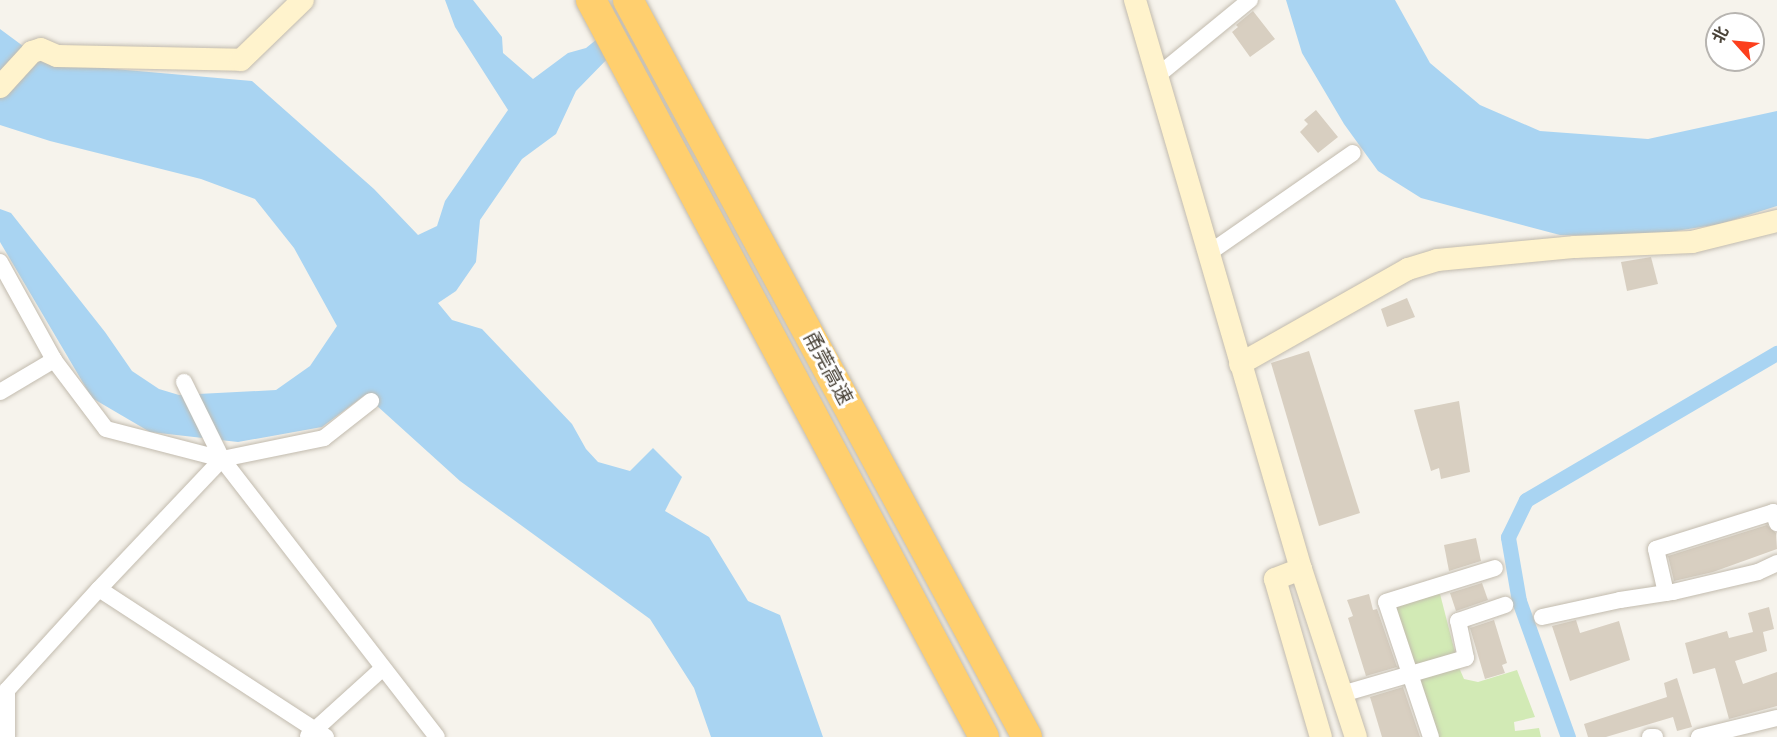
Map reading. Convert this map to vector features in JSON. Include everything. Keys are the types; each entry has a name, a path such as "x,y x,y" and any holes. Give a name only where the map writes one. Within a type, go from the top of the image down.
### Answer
{"highway":[{"name":"甬莞高速","path":"591,0 984,737"},
{"name":"甬莞高速","path":"628,0 1027,737"}],"street":[{"path":"0,87 32,52 41,49 57,56 240,60 303,0"},
{"path":"1135,0 1301,569 1355,734 1330,737"},
{"path":"1157,76 1250,0"},
{"path":"1209,253 1353,153"},
{"path":"1240,364 1408,269 1437,260 1575,247 1692,242 1777,221"},
{"path":"0,262 54,360 106,429 218,451 324,438 371,401"},
{"path":"0,392 54,360"},
{"path":"186,387 218,451 437,737"},
{"path":"7,737 7,690 5,685 99,589 218,451"},
{"path":"1666,593 1656,549 1773,512 1777,523"},
{"path":"1542,617 1758,572 1777,563"},
{"path":"1431,737 1386,602 1495,568"},
{"path":"1301,569 1275,579 1321,737"},
{"path":"99,589 316,735 383,668"},
{"path":"1342,694 1466,658 1458,621 1505,606"},
{"path":"1699,737 1777,717"},
{"path":"1650,737 1655,737"}],"green space":[{"path":"1439,590 1456,656 1413,670 1393,605"},
{"path":"1457,663 1464,679 1478,682 1517,670 1535,717 1514,722 1515,731 1539,728 1541,737 1435,737 1415,678"}],"water":[{"path":"445,0 473,0 502,37 503,53 533,79 568,53 586,48 607,31 614,52 576,91 556,134 522,159 480,220 476,262 456,291 438,303 452,320 482,329 572,424 586,449 598,462 630,471 653,448 682,477 665,511 709,537 748,601 780,615 823,737 711,737 694,688 650,619 460,481 365,395 322,427 238,442 150,432 92,398 0,242 0,209 11,213 105,332 132,371 159,389 179,395 276,390 310,366 337,326 294,248 255,199 201,179 50,141 0,125 0,29 46,63 252,81 374,189 418,235 437,226 445,201 508,110 455,27"},
{"path":"1286,0 1395,0 1430,63 1480,105 1540,131 1648,139 1777,111 1777,206 1720,224 1638,237 1560,235 1421,198 1378,171 1344,124 1302,53"}],"building":[{"path":"1253,11 1275,39 1250,57 1232,32 1238,27 1236,25"},
{"path":"1316,110 1338,137 1318,153 1300,132 1308,124 1304,120"},
{"path":"1651,257 1658,284 1627,291 1621,262"},
{"path":"1407,298 1415,317 1387,327 1381,309"},
{"path":"1309,351 1360,513 1319,526 1271,363"},
{"path":"1459,401 1470,472 1441,479 1439,468 1431,471 1414,410"},
{"path":"1767,525 1776,533 1777,549 1713,572 1674,581 1668,556"},
{"path":"1476,538 1481,561 1449,571 1444,545"},
{"path":"1482,583 1488,600 1456,611 1450,593"},
{"path":"1369,594 1373,610 1377,609 1397,667 1366,676 1348,618 1353,616 1347,600"},
{"path":"1769,607 1774,629 1763,632 1767,651 1735,661 1743,684 1777,672 1777,706 1729,719 1715,668 1693,674 1685,643 1727,631 1729,638 1753,632 1748,613"},
{"path":"1494,620 1507,663 1502,665 1505,673 1485,679 1470,628"},
{"path":"1576,620 1580,633 1619,621 1630,660 1570,681 1552,626"},
{"path":"1677,678 1692,727 1677,731 1673,717 1606,737 1588,737 1584,724 1667,697 1664,683"},
{"path":"1403,687 1420,737 1382,737 1370,697"}],"waterway":[{"path":"1568,737 1519,601 1508,537 1526,500 1777,353"}]}
